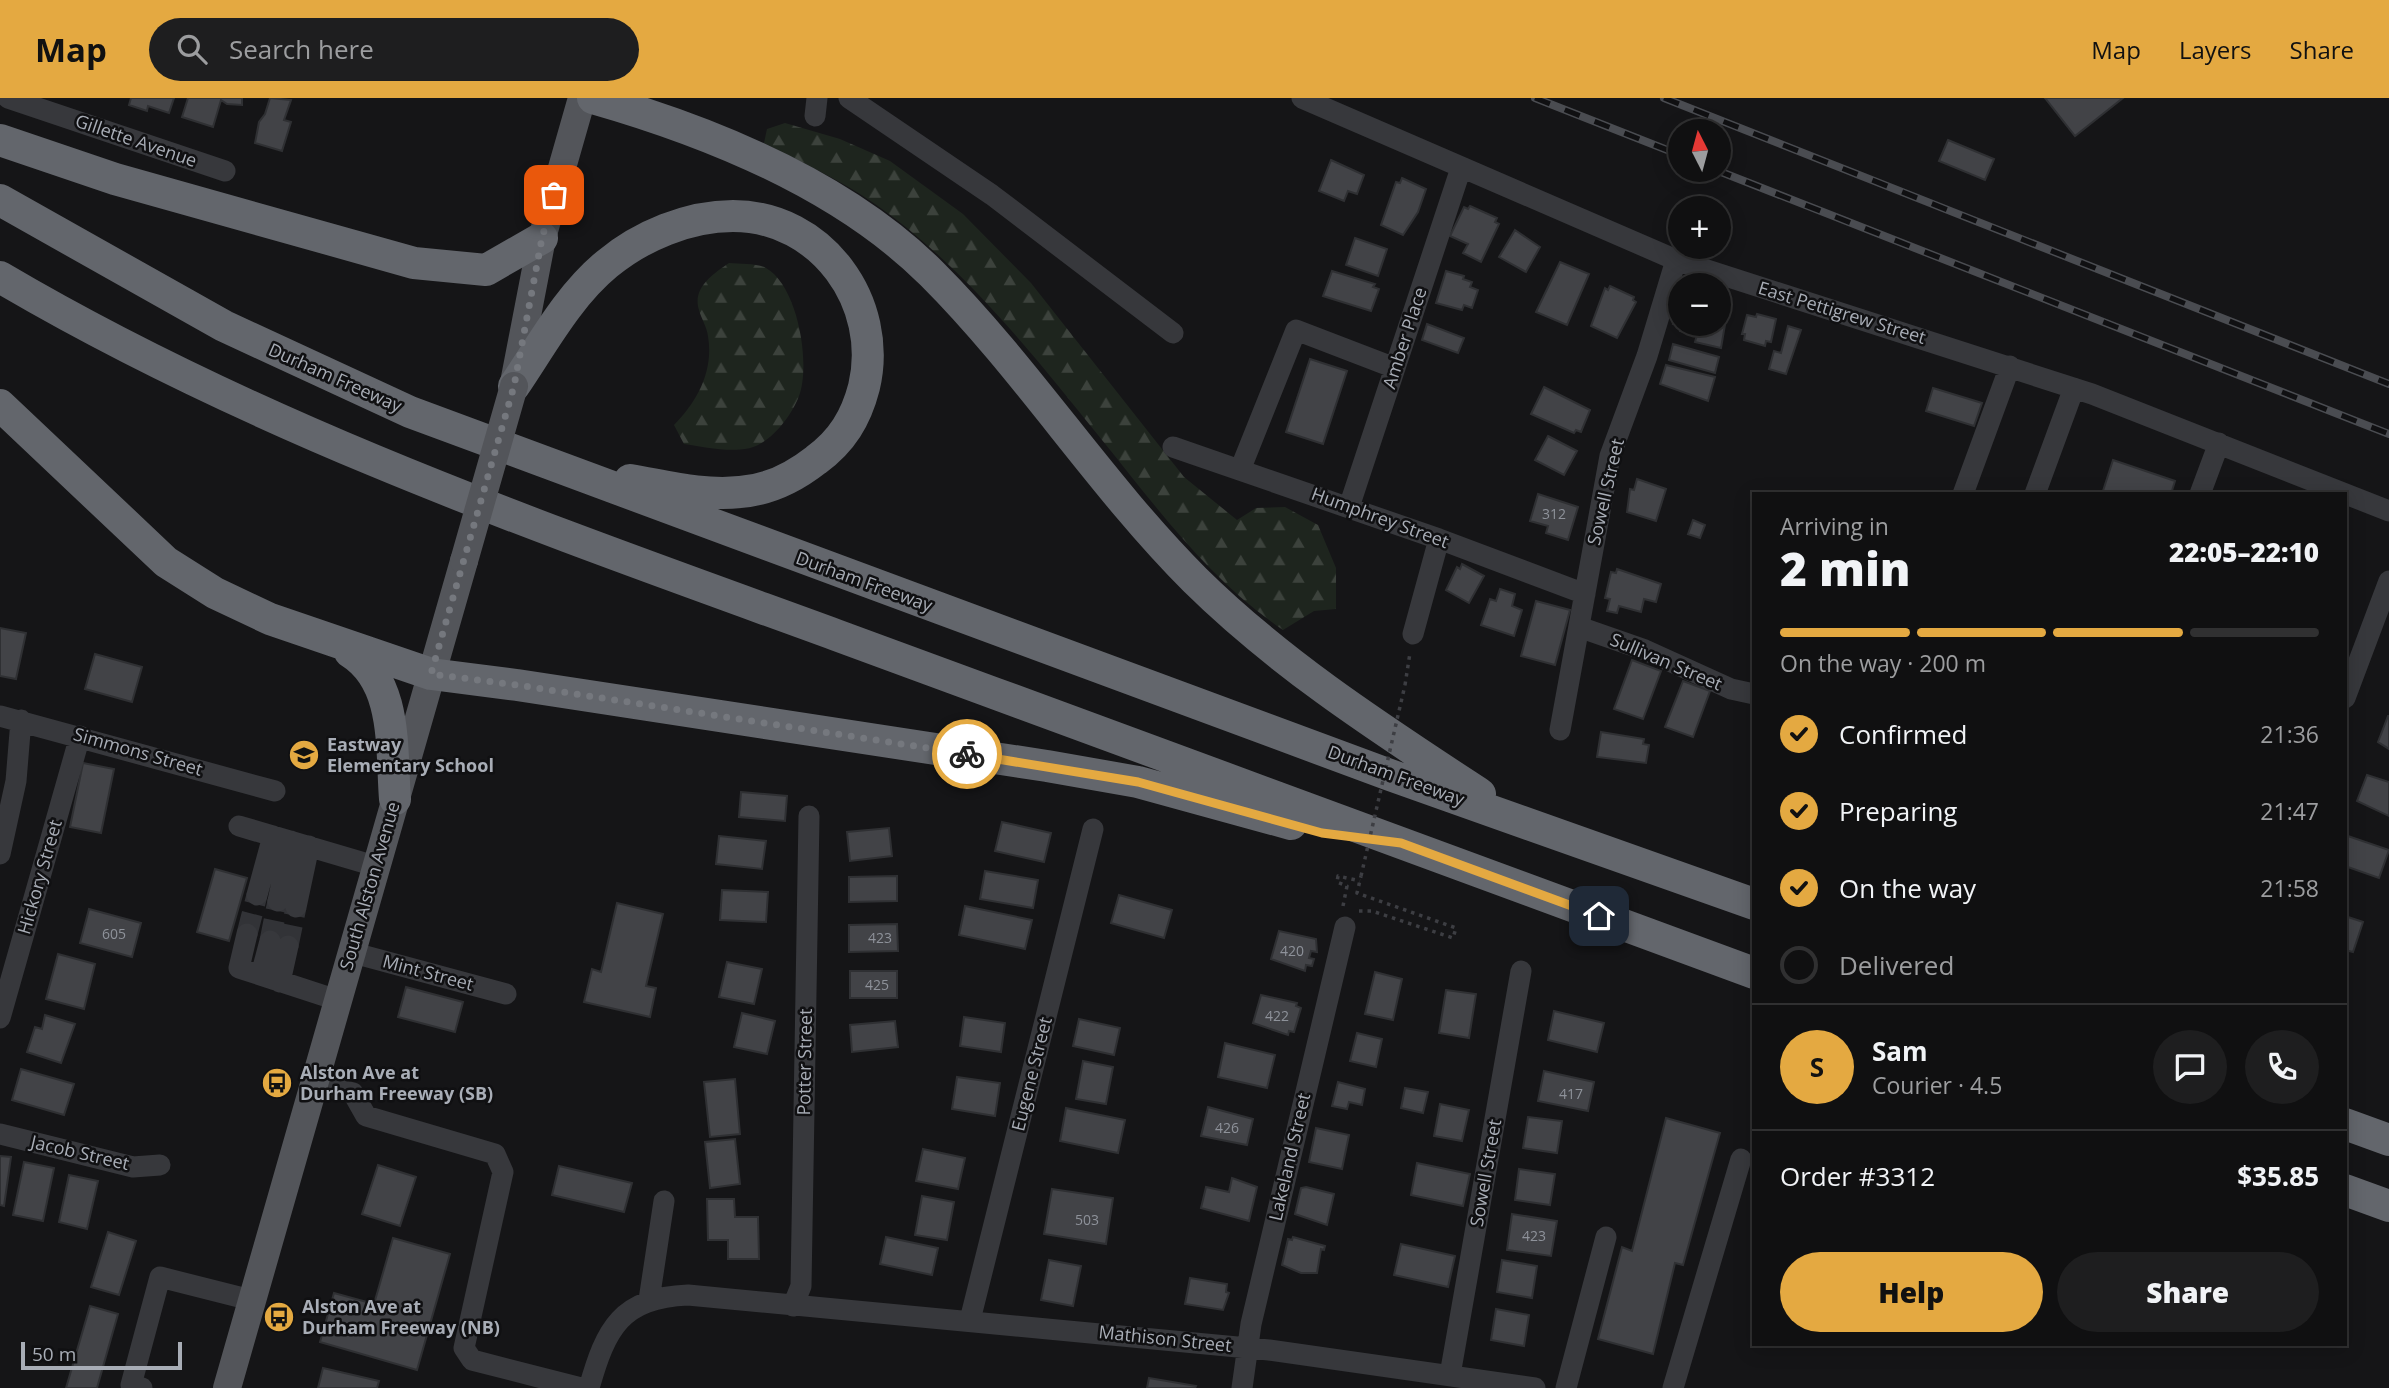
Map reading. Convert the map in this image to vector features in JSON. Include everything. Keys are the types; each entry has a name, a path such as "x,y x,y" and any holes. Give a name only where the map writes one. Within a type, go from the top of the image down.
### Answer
{"highway":[{"path":"593,98 665,118 718,140 817,189 897,244 955,298 1154,537 1232,615 1333,696 1520,819"},
{"path":"0,140 115,179 414,263 486,270 542,238"},
{"name":"Durham Freeway","path":"0,200 127,274 236,332 398,407 1390,775 1752,903"},
{"path":"514,386 556,323 598,272 629,248 654,234 693,221 736,216 761,220 803,235 827,254 845,276 859,302 869,349 868,369 860,402 853,419 836,444 797,475 771,486 742,492 709,494 556,467"},
{"path":"0,277 216,393 377,462 567,536 1752,972"},
{"path":"0,405 166,562 240,606 337,644 431,674 1047,766 1138,782 1322,833 1401,843"},
{"path":"337,644 369,666 382,688 389,722 395,799"},
{"path":"2347,1125 2389,1140"},
{"path":"2347,1191 2389,1206"}],"main road":[{"name":"South Alston Avenue","path":"227,1388 312,1083 514,386 542,238 582,98"}],"street":[{"name":"Gillette Avenue","path":"8,98 62,106 225,171"},
{"path":"849,98 992,195 1173,333"},
{"name":"East Pettigrew Street","path":"1303,98 1676,260 2074,388 2342,492"},
{"name":"Amber Place","path":"1349,507 1461,168"},
{"name":"Sowell Street","path":"1560,730 1610,456 1647,356 1676,260"},
{"path":"1240,470 1296,330 1395,368"},
{"path":"1964,492 2010,366"},
{"path":"2036,492 2074,388"},
{"path":"2201,492 2219,443"},
{"name":"Humphrey Street","path":"1173,447 1439,539 1585,594"},
{"name":"East Pettigrew Street","path":"2347,494 2389,511"},
{"path":"1413,634 1439,539"},
{"path":"2350,671 2389,581"},
{"name":"Sullivan Street","path":"1579,627 1645,650 1731,690 1752,694"},
{"path":"0,854 16,781 10,718"},
{"name":"Simmons Street","path":"10,718 275,791"},
{"name":"Hickory Street","path":"0,1018 80,736"},
{"name":"Potter Street","path":"793,1306 801,1286 809,816"},
{"path":"239,826 375,866"},
{"name":"Eugene Street","path":"970,1320 1093,829"},
{"path":"257,895 291,841"},
{"path":"287,904 291,841"},
{"name":"Lakeland Street","path":"1242,1388 1247,1348 1347,919"},
{"path":"247,934 239,968 337,1000"},
{"path":"271,978 279,943"},
{"name":"Mint Street","path":"350,952 506,994"},
{"name":"Sowell Street","path":"1450,1375 1521,971"},
{"path":"312,1083 352,1093 366,1116 495,1154 503,1172 464,1348 472,1360 581,1388"},
{"name":"Jacob Street","path":"0,1134 133,1167 160,1165"},
{"path":"1673,1388 1741,1160"},
{"path":"589,1388 608,1335 624,1315 649,1300 664,1201"},
{"path":"1566,1388 1606,1237"},
{"path":"142,1388 131,1385 160,1278 251,1300"},
{"name":"Mathison Street","path":"649,1300 688,1295 970,1320 1247,1348 1535,1388"}],"path":[{"path":"1373,911 1453,937 1456,928 1357,893 1405,685 1413,634"},
{"path":"1347,919 1342,904 1347,886 1337,882 1338,876 1361,878"}],"green space":[{"path":"785,123 840,139 890,161 963,214 1031,283 1184,477 1237,520 1256,508 1285,507 1318,525 1336,568 1336,609 1314,611 1283,630 1231,589 1164,517 1024,345 938,255 908,228 862,195 764,143 767,129"},
{"path":"729,263 762,266 777,277 794,308 803,365 799,396 783,424 758,445 732,450 684,444 674,425 690,406 706,373 708,336 699,310 698,295 705,282"}],"building":[{"path":"131,98 174,98 169,113 148,106 147,111 129,105"},
{"path":"188,98 242,98 242,105 227,104 221,100 213,127 182,117"},
{"path":"270,98 291,100 284,120 291,122 282,151 255,143 259,122 265,114"},
{"path":"2045,98 2123,98 2075,136"},
{"path":"1948,140 1994,159 1985,180 1939,161"},
{"path":"1331,160 1364,175 1357,194 1348,191 1344,201 1319,191"},
{"path":"1402,178 1426,189 1418,212 1403,235 1381,225 1396,182 1400,183"},
{"path":"1470,206 1497,218 1495,222 1499,224 1481,262 1463,253 1468,244 1450,236 1464,207 1468,209"},
{"path":"1515,230 1540,247 1526,272 1499,257"},
{"path":"1355,238 1387,249 1378,276 1346,265"},
{"path":"1560,262 1589,274 1567,325 1536,312"},
{"path":"1332,271 1375,284 1373,287 1379,289 1371,311 1323,296"},
{"path":"1446,271 1464,276 1463,279 1472,282 1470,287 1478,290 1472,308 1464,305 1462,310 1436,303"},
{"path":"1610,286 1634,297 1636,302 1617,338 1591,326 1605,288 1608,290"},
{"path":"1757,314 1776,319 1771,342 1766,341 1765,346 1744,340 1745,334 1742,334 1747,315 1756,317"},
{"path":"1427,324 1464,338 1458,353 1422,340"},
{"path":"1788,326 1801,330 1786,374 1769,369 1774,351 1781,353"},
{"path":"1697,336 1723,336 1721,348 1695,342"},
{"path":"1673,344 1719,357 1715,373 1669,360"},
{"path":"1310,359 1347,371 1323,444 1286,432"},
{"path":"1666,365 1715,377 1708,401 1660,384"},
{"path":"1544,387 1590,410 1581,432 1576,430 1574,433 1531,414"},
{"path":"1933,388 1982,403 1974,426 1926,411"},
{"path":"1548,436 1577,451 1564,475 1535,460"},
{"path":"2113,460 2175,481 2172,492 2103,492"},
{"path":"1637,479 1666,489 1656,521 1627,512 1630,489 1634,490"},
{"path":"1538,494 1578,507 1568,540 1546,533 1548,526 1530,521"},
{"path":"1693,520 1705,525 1700,538 1688,534"},
{"path":"1462,564 1484,576 1469,603 1446,590 1457,567 1460,569"},
{"path":"1617,569 1661,584 1656,602 1644,599 1641,612 1619,606 1617,613 1607,611 1610,599 1605,598 1611,572 1616,573"},
{"path":"1500,589 1515,594 1512,606 1522,610 1514,636 1481,625 1490,599 1496,601"},
{"path":"1536,601 1570,610 1555,665 1521,656"},
{"path":"0,628 26,633 16,679 0,676"},
{"path":"95,654 142,667 132,702 85,689"},
{"path":"1632,660 1661,671 1643,719 1614,709"},
{"path":"1683,681 1710,691 1693,737 1665,727"},
{"path":"2389,716 2389,749 2378,742"},
{"path":"1601,732 1644,739 1643,744 1649,745 1646,763 1597,757"},
{"path":"83,763 114,769 101,833 70,827"},
{"path":"2367,775 2389,782 2389,816 2357,801"},
{"path":"741,792 787,796 785,821 739,817"},
{"path":"1002,822 1051,833 1044,862 995,851"},
{"path":"889,828 892,856 850,861 847,832"},
{"path":"719,836 766,841 762,869 716,864"},
{"path":"2347,836 2389,850 2379,878 2347,867"},
{"path":"215,869 247,878 229,941 197,932"},
{"path":"985,871 1038,880 1033,908 980,899"},
{"path":"897,876 897,901 849,902 849,877"},
{"path":"722,890 768,892 766,922 720,920"},
{"path":"1119,895 1172,910 1164,938 1111,923"},
{"path":"617,903 663,914 646,986 656,988 650,1017 584,1002 592,969 601,972"},
{"path":"965,906 1032,920 1025,949 959,935"},
{"path":"89,909 141,923 132,957 80,943"},
{"path":"2347,917 2363,922 2353,952 2347,950"},
{"path":"897,924 898,951 849,952 849,925"},
{"path":"1279,931 1316,939 1317,952 1311,951 1309,958 1314,959 1312,966 1306,965 1305,971 1271,959"},
{"path":"58,954 95,964 84,1009 46,999"},
{"path":"727,962 762,969 754,1004 719,997"},
{"path":"850,971 897,971 897,998 850,998"},
{"path":"1375,972 1402,979 1393,1020 1365,1014"},
{"path":"406,987 463,1002 455,1032 398,1017"},
{"path":"1446,990 1476,994 1469,1038 1439,1033"},
{"path":"1261,995 1297,1003 1296,1006 1301,1008 1294,1032 1289,1031 1288,1035 1253,1023"},
{"path":"1554,1011 1604,1023 1597,1052 1548,1040"},
{"path":"742,1013 775,1021 767,1054 734,1047"},
{"path":"45,1015 75,1024 61,1063 27,1052 35,1027 42,1029"},
{"path":"964,1017 1005,1023 1001,1052 960,1046"},
{"path":"1079,1019 1120,1028 1114,1055 1073,1046"},
{"path":"895,1021 898,1047 852,1052 850,1025"},
{"path":"1357,1033 1382,1039 1376,1067 1350,1061"},
{"path":"1225,1043 1275,1055 1267,1088 1218,1077"},
{"path":"1083,1061 1113,1067 1106,1104 1076,1099"},
{"path":"21,1069 74,1084 64,1115 12,1100"},
{"path":"1544,1071 1594,1082 1588,1111 1538,1101"},
{"path":"957,1077 1000,1083 995,1116 952,1109"},
{"path":"735,1079 740,1134 710,1137 704,1082"},
{"path":"1338,1082 1365,1089 1362,1105 1349,1102 1347,1109 1332,1106"},
{"path":"1405,1088 1428,1092 1423,1113 1401,1108"},
{"path":"1440,1104 1469,1110 1462,1141 1434,1136"},
{"path":"1208,1107 1253,1119 1247,1145 1201,1136"},
{"path":"1066,1108 1125,1120 1118,1153 1060,1141"},
{"path":"1528,1117 1562,1121 1557,1153 1523,1148"},
{"path":"1666,1118 1720,1133 1683,1265 1675,1263 1653,1354 1598,1339 1622,1247 1632,1251"},
{"path":"1316,1128 1349,1135 1342,1169 1309,1162"},
{"path":"735,1139 740,1184 710,1188 705,1142"},
{"path":"923,1149 965,1158 958,1189 916,1181"},
{"path":"0,1156 11,1157 4,1206 0,1205"},
{"path":"24,1162 54,1168 43,1221 13,1215"},
{"path":"1417,1163 1470,1174 1463,1206 1411,1195"},
{"path":"378,1165 416,1177 400,1226 362,1214"},
{"path":"559,1166 632,1183 624,1212 552,1195"},
{"path":"1519,1169 1555,1174 1550,1205 1515,1200"},
{"path":"69,1175 98,1181 87,1229 59,1222"},
{"path":"1232,1178 1257,1187 1249,1221 1201,1208 1206,1187 1229,1192"},
{"path":"1301,1188 1334,1194 1327,1225 1295,1214"},
{"path":"1052,1189 1113,1198 1106,1244 1044,1234"},
{"path":"922,1196 954,1202 947,1240 915,1235"},
{"path":"707,1199 734,1199 735,1217 758,1217 759,1259 728,1259 728,1240 708,1240"},
{"path":"1512,1214 1557,1221 1551,1256 1507,1250"},
{"path":"108,1232 136,1241 119,1295 91,1287"},
{"path":"886,1237 938,1248 932,1275 880,1264"},
{"path":"1293,1237 1325,1246 1324,1250 1321,1249 1317,1273 1301,1273 1282,1265 1288,1239 1292,1240"},
{"path":"393,1238 450,1254 417,1370 320,1342 334,1293 374,1304"},
{"path":"1401,1244 1455,1256 1448,1287 1394,1275"},
{"path":"1049,1260 1081,1266 1073,1306 1041,1300"},
{"path":"1502,1260 1537,1266 1532,1298 1497,1292"},
{"path":"1190,1278 1227,1284 1226,1292 1229,1293 1223,1310 1185,1304"},
{"path":"90,1306 118,1314 97,1388 66,1388"},
{"path":"1496,1309 1529,1315 1524,1346 1491,1340"},
{"path":"323,1368 379,1381 377,1388 318,1388"},
{"path":"1149,1378 1196,1386 1147,1388"}],"tunnel":[{"path":"247,934 257,895"},
{"path":"270,941 278,901"},
{"path":"288,946 296,907"}],"railway":[{"path":"1535,98 1668,150"},
{"path":"1664,98 2389,384"},
{"path":"1731,176 2389,434"}],"way so far":[{"path":"554,195 542,238 514,386 431,674 967,754"}],"place":[{"name":"Eastway Elementary School","path":"304,755"},
{"name":"Alston Ave at Durham Freeway (SB)","path":"277,1083"},
{"name":"Alston Ave at Durham Freeway (NB)","path":"279,1317"}],"route":[{"path":"967,754 1138,782 1322,833 1401,843 1599,916"}]}
